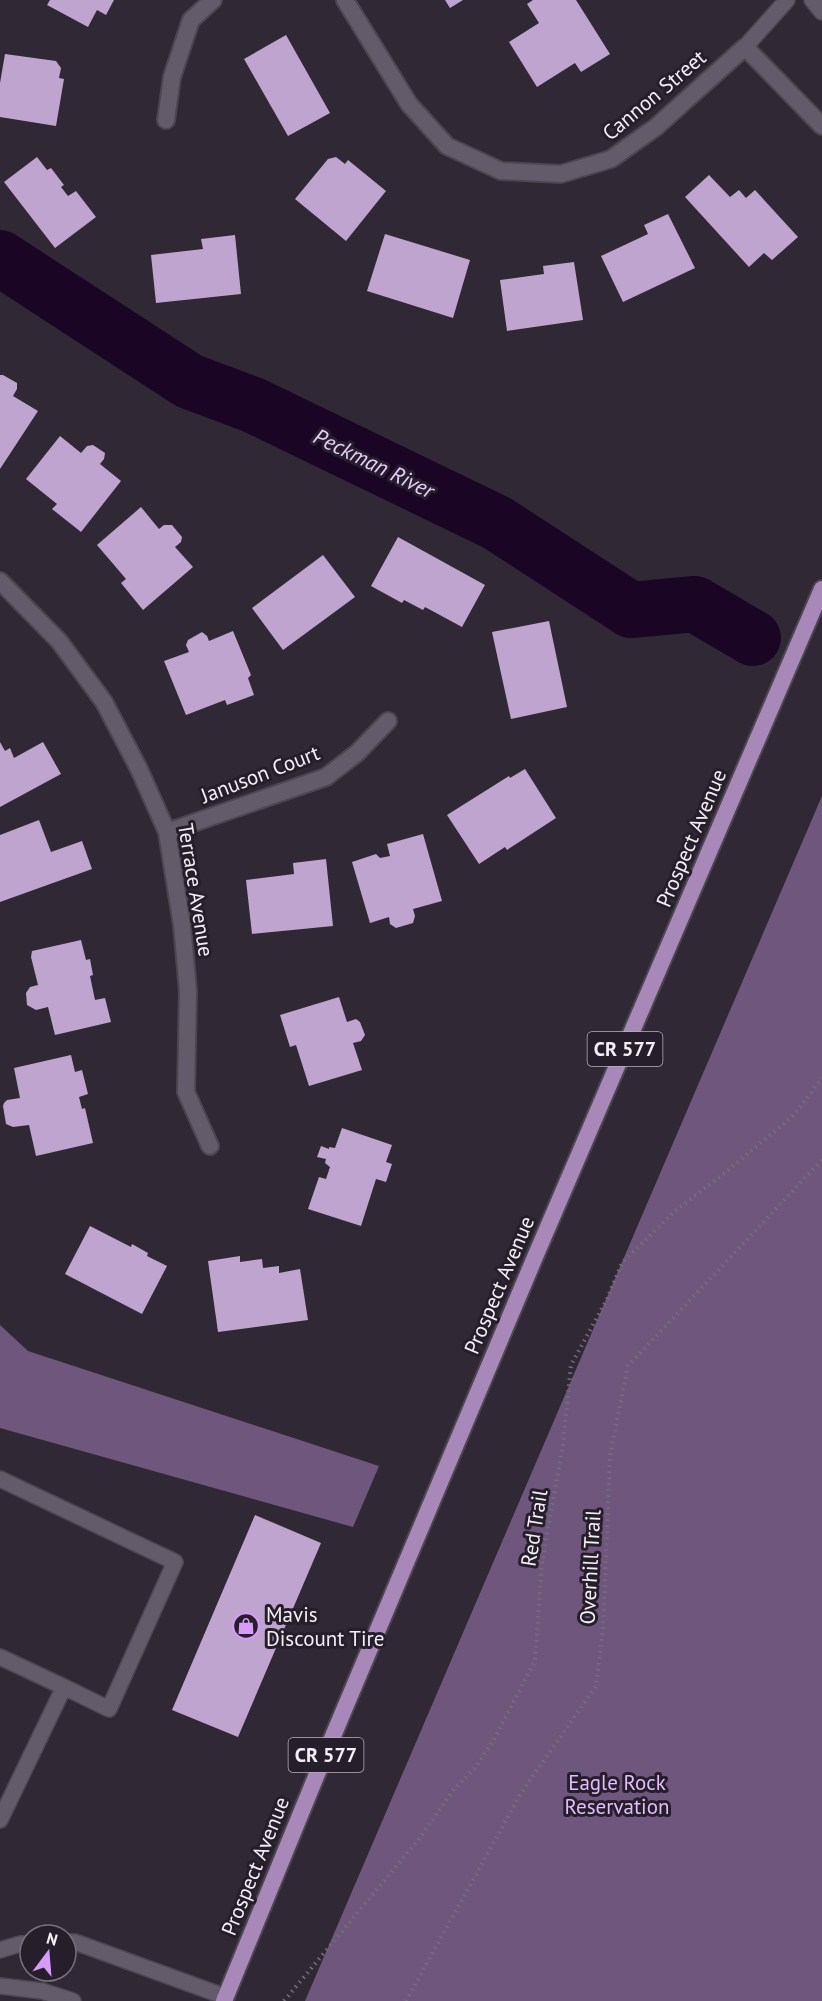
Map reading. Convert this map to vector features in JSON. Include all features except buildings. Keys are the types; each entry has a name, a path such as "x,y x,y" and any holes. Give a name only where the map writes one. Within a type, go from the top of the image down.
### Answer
{"main road":[{"name":"Prospect Avenue","path":"225,1999 317,1774 822,589"}],"street":[{"path":"166,120 172,77 191,20 213,0"},
{"name":"Cannon Street","path":"345,0 410,104 447,146 501,171 561,174 611,159 656,127 745,47"},
{"path":"745,47 822,126"},
{"name":"Terrace Avenue","path":"0,581 59,641 104,702 139,769 167,832 182,925 188,991 186,1092 210,1146"},
{"name":"Januson Court","path":"167,832 326,777 357,753 388,721"}],"lane":[{"path":"745,47 787,0"},
{"path":"812,0 822,12"},
{"path":"0,1479 175,1562 109,1709 0,1657"},
{"path":"0,1820 64,1687"},
{"path":"78,1943 225,1999"},
{"path":"0,1950 18,1945"},
{"path":"0,1986 42,1990 73,2001"}],"path":[{"name":"Red Trail","path":"284,2001 419,1839 454,1789 476,1767 493,1741 536,1661 542,1562 563,1445 571,1365 606,1301 622,1263 675,1211 794,1115 822,1078"},
{"name":"Overhill Trail","path":"406,2001 521,1793 596,1686 603,1629 610,1455 628,1366 822,1160"}],"green space":[{"name":"Eagle Rock Reservation","path":"822,796 822,2001 305,2001"},
{"path":"0,1325 28,1351 379,1466 353,1527 0,1428"}],"waterway":[{"name":"Peckman River","path":"0,258 189,381 253,405 497,523 631,610 695,604 753,638"}],"place":[{"name":"Mavis Discount Tire","path":"246,1626"}]}
